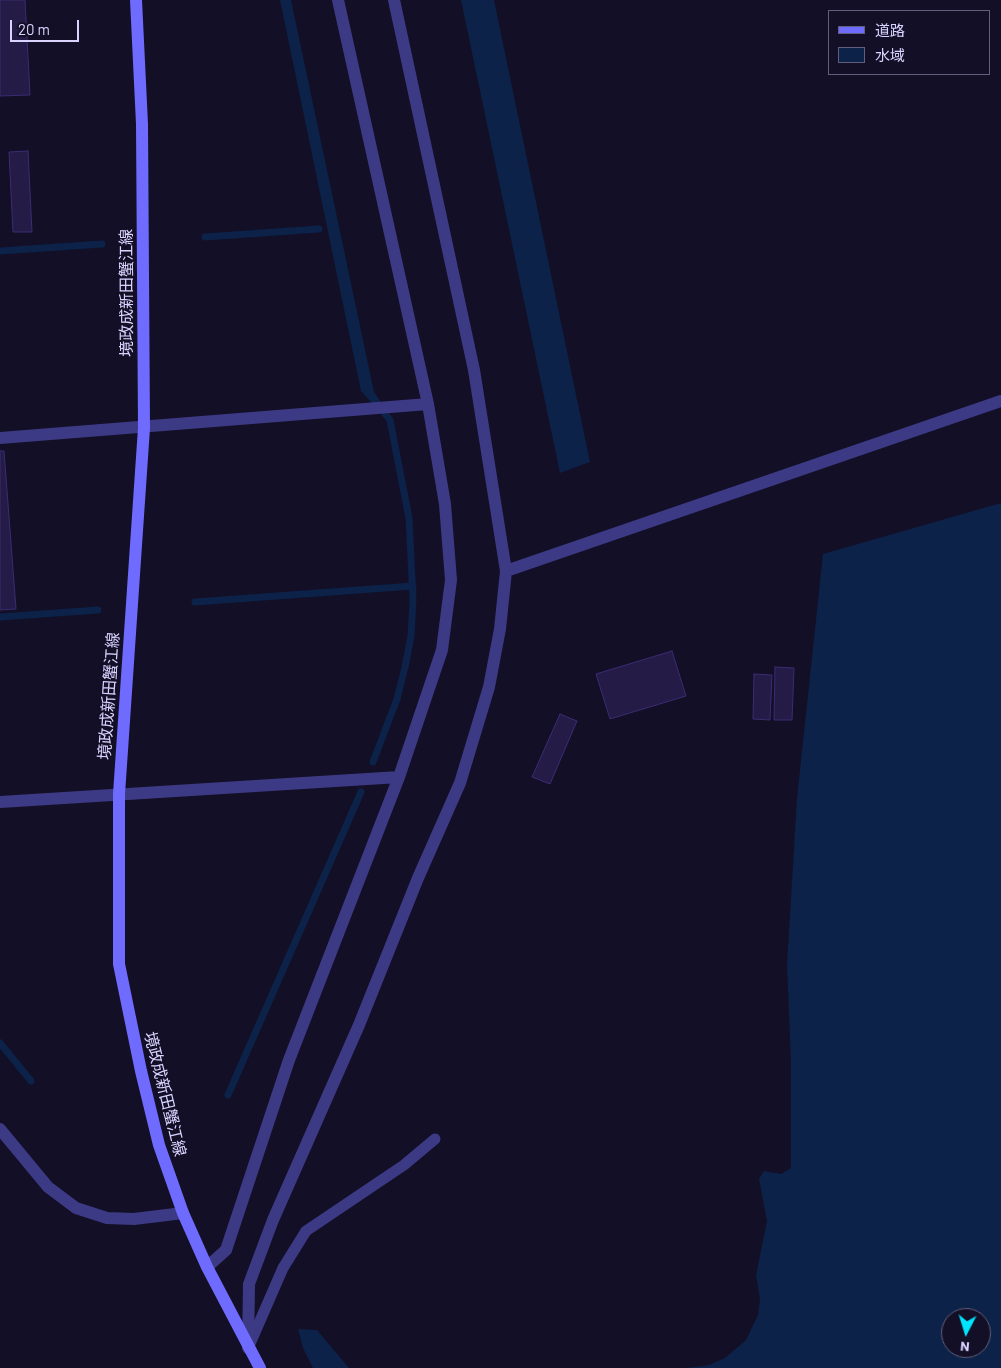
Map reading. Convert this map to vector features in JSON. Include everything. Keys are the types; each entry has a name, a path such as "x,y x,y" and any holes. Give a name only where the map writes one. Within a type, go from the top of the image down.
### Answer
{"main road":[{"name":"境政成新田蟹江線","path":"136,0 142,124 144,428 119,794 119,964 140,1071 158,1145 183,1213 207,1267 260,1368"}],"street":[{"path":"207,1267 226,1250 289,1060 400,777 442,650 451,580 445,504 428,404 338,0"},
{"path":"248,1348 249,1284 273,1220 359,1025 418,878 460,783 490,687 500,629 506,570 474,370 394,0"},
{"path":"506,570 1001,402"},
{"path":"0,438 428,404"},
{"path":"0,802 400,777"},
{"path":"0,1129 48,1187 76,1208 107,1218 134,1220 183,1213"}],"lane":[{"path":"248,1348 283,1268 306,1231 404,1165 435,1140"}],"water":[{"path":"280,0 291,0 374,392 393,419 387,420 361,391"},
{"path":"461,0 494,0 590,462 560,473"},
{"path":"1001,503 1001,1368 686,1368 709,1365 725,1358 746,1340 758,1315 760,1299 756,1275 767,1221 759,1179 764,1171 781,1174 791,1168 791,1063 787,965 797,798 823,554"},
{"path":"298,1329 317,1330 349,1368 313,1368 303,1348"}],"building":[{"path":"0,0 25,0 30,95 0,96"},
{"path":"28,151 32,232 13,232 9,152"},
{"path":"0,451 4,451 16,609 0,610"},
{"path":"672,651 686,696 610,719 596,674"},
{"path":"775,667 794,668 792,720 774,720"},
{"path":"754,674 772,675 770,720 753,719"},
{"path":"560,714 577,721 550,784 532,777"}],"waterway":[{"path":"205,237 319,229"},
{"path":"0,251 102,244"},
{"path":"373,762 397,699 405,667 411,636 413,599 409,518 390,420 385,414"},
{"path":"195,602 413,586"},
{"path":"0,617 98,610"},
{"path":"228,1095 361,792"},
{"path":"0,1043 31,1081"}]}
